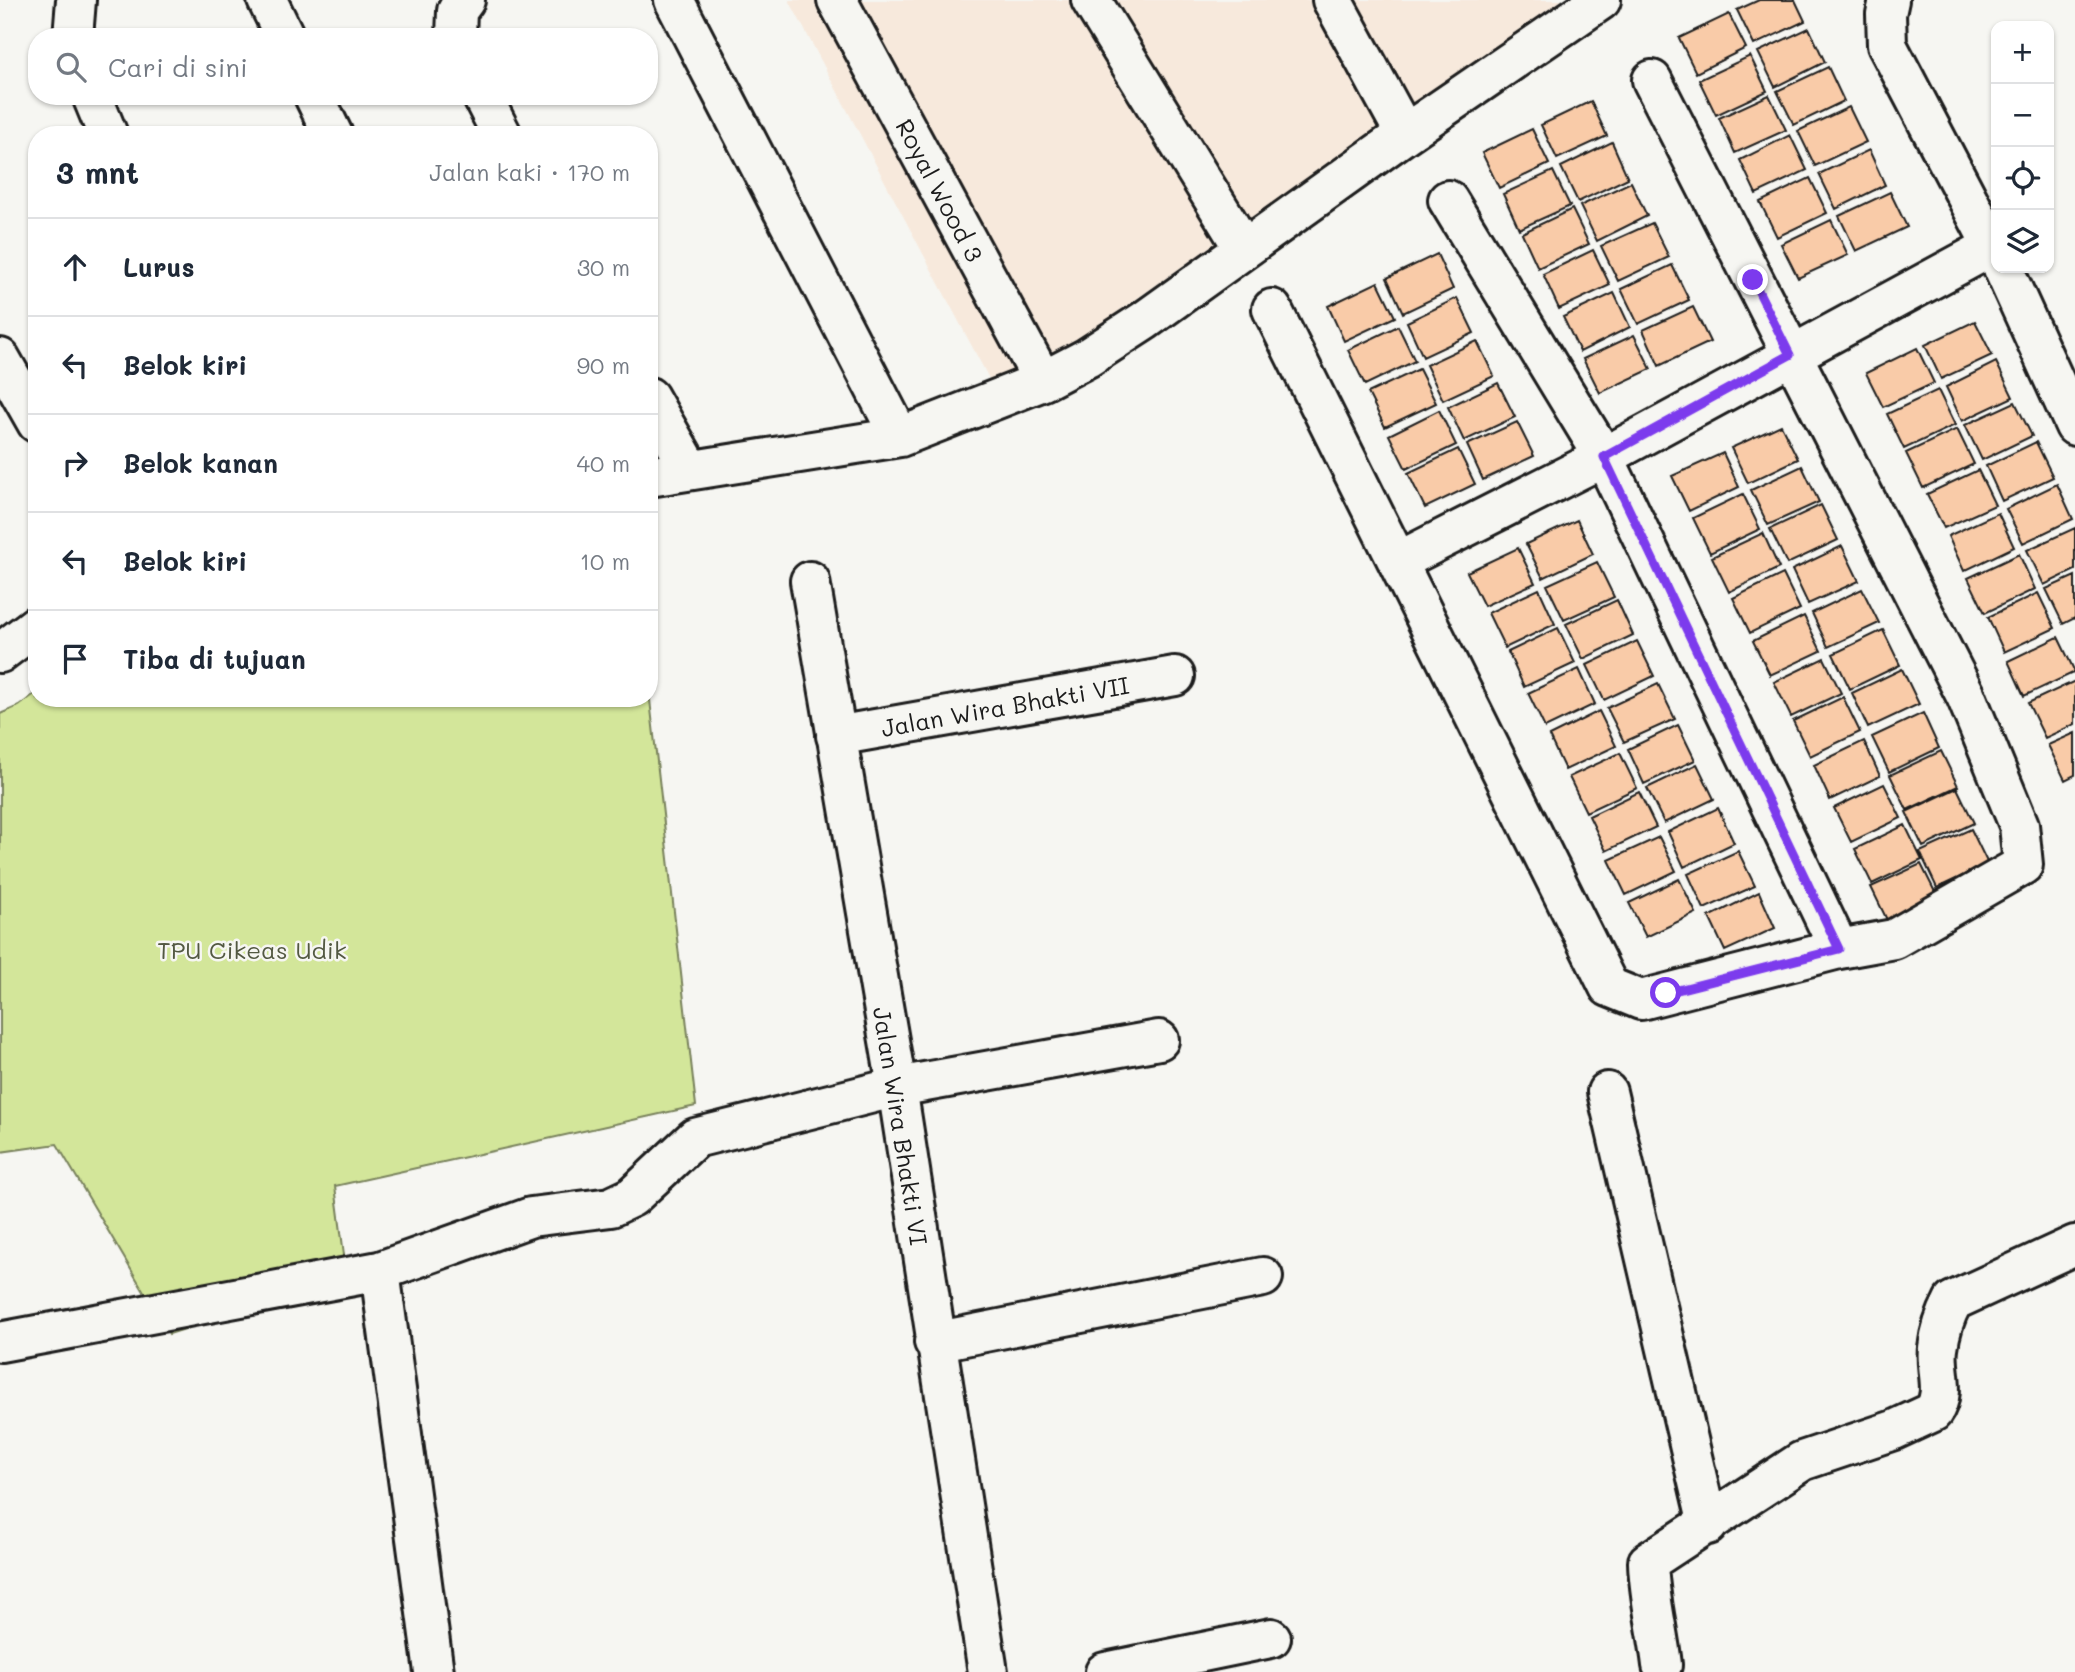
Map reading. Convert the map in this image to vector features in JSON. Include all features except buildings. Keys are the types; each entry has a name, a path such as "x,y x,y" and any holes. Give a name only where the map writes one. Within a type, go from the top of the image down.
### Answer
{"street":[{"path":"74,28 76,0"},
{"path":"267,0 281,28"},
{"path":"456,28 457,11 465,0"},
{"path":"674,0 900,437"},
{"name":"Royal Wood 3","path":"837,0 1043,381"},
{"path":"1091,0 1244,249"},
{"path":"1332,0 1405,134"},
{"path":"658,475 900,437 1043,381 1087,358 1144,321 1405,134 1601,0"},
{"path":"1889,0 1886,14 1887,45 1991,244"},
{"path":"1272,309 1609,986 1641,1000 1839,949 1894,939 2023,865 2019,825 1965,696 1652,80"},
{"path":"96,105 104,126"},
{"path":"318,105 329,126"},
{"path":"487,105 497,126"},
{"path":"1448,200 1604,457 1839,949"},
{"path":"1399,561 1604,457 1790,355 1991,259"},
{"path":"2005,273 2075,426"},
{"path":"0,358 28,407"},
{"path":"658,413 690,469"},
{"name":"Jalan Wira Bhakti VI","path":"810,580 897,1087 934,1342 988,1672"},
{"path":"0,653 28,632"},
{"name":"Jalan Wira Bhakti VII","path":"836,736 1175,676"},
{"path":"0,1342 380,1271 531,1217 611,1207 632,1197 695,1138 897,1087 1159,1040"},
{"path":"1607,1092 1708,1525"},
{"path":"1662,1665 1659,1633 1651,1609 1648,1562 1802,1461 1894,1430 1933,1412 1940,1396 1937,1349 1944,1316 1953,1301 2075,1245"},
{"path":"380,1271 434,1672"},
{"path":"934,1342 1263,1277"},
{"path":"1105,1672 1271,1638"}],"shaded area":[{"path":"789,0 1562,0 1038,368 994,388"}],"green space":[{"name":"TPU Cikeas Udik","path":"28,699 28,707 651,707 696,1106 335,1186 347,1278 169,1334 57,1144 0,1152 0,714"}],"route":[{"path":"1666,993 1839,949 1604,457 1790,355 1753,280"}]}
